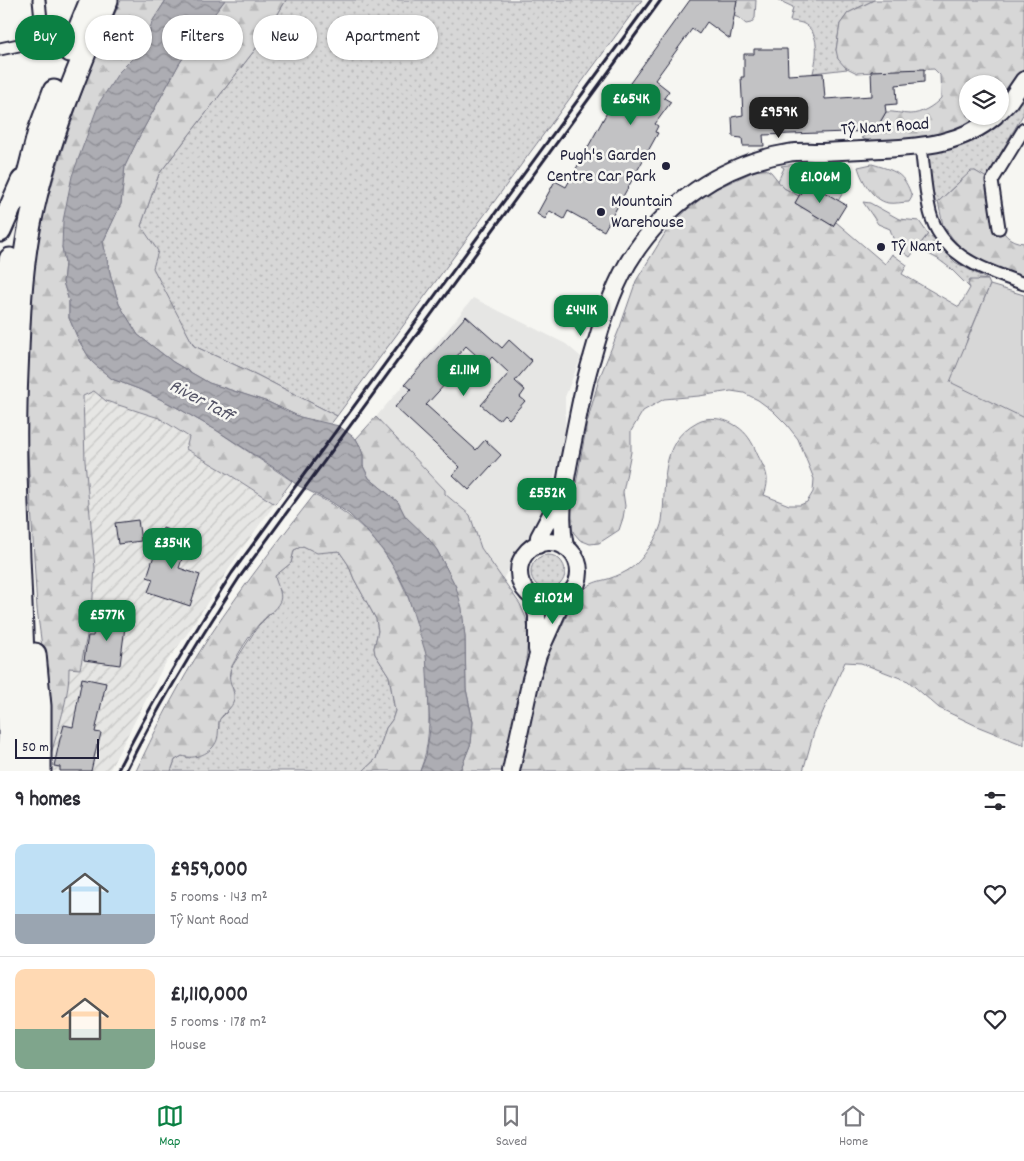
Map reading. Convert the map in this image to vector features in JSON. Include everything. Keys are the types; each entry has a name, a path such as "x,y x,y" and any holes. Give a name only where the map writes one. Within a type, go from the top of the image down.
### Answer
{"highway":[{"path":"7,771 9,737 2,480 1,360 4,305 16,224 39,132 91,0"},
{"path":"23,771 21,586 15,405 18,314 28,234 47,158 70,90 107,0"},
{"path":"0,231 30,164"},
{"path":"21,586 36,655 40,706 40,771"}],"main road":[{"path":"1009,102 1024,80"},
{"name":"Tŷ Nant Road","path":"511,771 538,655 563,599 577,584 579,574 578,563 573,554 565,547 562,531 564,490 588,369 600,328 628,264 646,236 666,214 710,181 763,158 789,152 921,147 942,144 963,137 984,125"},
{"name":"Tŷ Nant Road","path":"538,655 537,616 533,598 526,591 519,573 521,562 526,553 538,545 539,537 564,490"},
{"path":"538,545 556,543 565,547"},
{"path":"533,598 548,602 563,599"}],"street":[{"path":"0,48 43,45 39,0"},
{"path":"999,228 992,181 1024,129"},
{"path":"921,147 930,211 933,222 947,245 960,256 990,272 1024,284"}],"shaded area":[{"path":"473,298 566,344 581,357 565,397 565,431 562,450 548,497 534,534 516,556 503,579 481,548 470,515 445,494 445,490 376,417"},
{"path":"94,391 107,401 159,418 189,437 186,449 275,504 241,550 187,634 163,667 109,771 50,771 50,758 69,678 69,667 80,668 92,611 95,568 85,461 83,396"}],"green space":[{"path":"121,0 166,0 152,22 152,15 114,15"},
{"path":"225,0 286,0 277,15 253,15 253,52 159,174 141,226 158,251 153,268 194,346 257,375 337,416 330,425 300,417 268,402 209,383 173,362 138,335 119,304 111,277 103,242 121,204 125,166 179,64 182,60 243,60 243,15 214,15"},
{"path":"286,0 642,0 337,416 257,375 194,346 152,268 141,226 159,174 253,52 253,60 317,60 317,15 277,15"},
{"path":"737,0 756,0 755,18 751,23 746,24 734,16"},
{"path":"778,0 874,0 848,13 840,24 836,50 847,69 813,73 816,60 815,38 808,27 802,23 790,21 793,7"},
{"path":"874,0 1024,0 1024,69 1009,90 1009,75 959,75 959,125 965,125 944,134 926,136 894,145 880,145 861,138 875,131 886,112 919,113 935,104 941,98 940,75 934,69 857,73 845,67 838,59 836,50 840,24 848,13"},
{"path":"94,60 131,60 119,72 62,247 65,263 63,282 69,301 69,318 79,341 92,362 112,379 144,391 176,407 216,430 292,481 275,504 186,449 189,437 159,418 106,401 94,391 83,396 85,461 95,568 92,611 80,669 69,668 65,702 50,758 48,692 37,609 24,386 27,323 36,237 65,141"},
{"path":"1024,80 1024,113 986,178 975,171 962,179 929,209 921,147 963,137 976,125 1009,125 1009,94"},
{"path":"803,163 820,166 827,170 833,185 842,194 838,201 807,182 799,196 784,188 778,181 784,168 781,166"},
{"path":"872,164 893,171 902,177 912,197 909,202 888,203 873,194 865,184 858,167"},
{"path":"766,169 771,172 784,188 799,196 795,203 833,226 836,222 885,264 892,254 907,265 902,274 959,307 970,288 968,284 970,280 988,280 990,285 965,349 1024,412 1024,745 939,708 908,681 861,663 845,662 814,732 803,771 460,771 471,743 473,722 466,689 465,637 456,587 437,550 405,516 398,502 369,478 363,466 363,455 356,439 376,417 445,490 445,494 470,515 481,548 520,604 526,618 528,630 524,676 549,650 571,607 581,593 592,584 632,568 651,545 662,521 665,479 670,453 676,441 697,422 715,418 725,420 737,426 751,441 766,471 767,482 764,495 789,505 800,505 807,502 813,492 814,479 798,439 773,411 758,400 744,393 731,391 664,399 643,411 631,431 631,452 623,492 625,506 619,530 599,543 590,544 580,540 569,523 587,423 599,379 636,281 669,227 688,209 711,191 755,171"},
{"path":"971,171 975,171 992,181 996,211 1001,229 1006,236 1014,241 1024,243 1024,284 960,256 956,243 943,225 938,202"},
{"path":"863,202 870,203 899,219 919,221 928,234 910,257 896,247 890,229 878,224"},
{"path":"928,234 955,262 988,280 979,279 970,288 950,268 917,248"},
{"path":"990,285 1024,295 1024,418 950,382"},
{"path":"314,495 349,516 376,542 397,573 413,610 426,654 428,670 429,725 420,771 363,771 376,759 386,728 392,720 395,711 389,676 375,654 374,648 378,631 376,619 348,564 339,551 317,553 303,546 294,550 291,563 275,576 280,592 280,601 259,624 232,666 229,676 234,694 233,703 219,721 218,738 215,745 202,755 182,756 175,760 171,771 136,771 171,700 209,637"},
{"path":"303,546 317,552 339,551 348,564 376,619 378,631 374,648 375,654 389,676 395,711 392,720 386,728 376,759 363,771 171,771 175,760 182,756 190,758 219,729 219,720 227,712 234,691 229,681 231,668 258,626 273,611 281,592 276,583 275,576 291,563 294,550"},
{"path":"548,555 555,556 560,560 564,565 564,579 560,584 555,588 548,589 541,588 536,584 532,579 531,572 532,565 536,560 541,556"}],"water":[{"name":"River Taff","path":"166,0 225,0 214,15 162,15 162,60 182,60 125,166 121,204 103,242 119,304 138,335 173,362 209,383 268,402 300,417 339,426 356,439 363,455 363,466 369,478 398,502 405,516 428,538 437,550 456,587 462,608 465,637 466,689 473,722 471,743 460,771 420,771 426,756 430,729 426,654 406,590 384,552 367,531 349,514 333,503 297,485 282,473 216,430 144,391 112,379 92,362 79,341 69,318 69,301 63,282 65,263 62,247 63,221 72,176 99,103 119,72 131,60 152,60 152,22"}],"building":[{"path":"690,0 737,0 730,39 707,22 699,34 692,29 655,80 669,91 664,98 671,102 655,124 658,126 655,132 658,133 604,231 568,211 564,219 550,211 545,219 537,214 555,181 566,187 610,107 612,108"},
{"path":"754,49 787,49 788,75 823,73 825,99 872,96 871,71 924,69 924,82 896,85 897,104 885,105 886,112 875,131 763,135 764,146 743,146 742,138 733,137 732,117 743,115 741,77 744,77 744,54 754,54"},
{"path":"807,182 846,205 833,226 795,203"},
{"path":"466,316 502,348 509,340 532,361 515,381 525,390 520,397 525,401 509,419 504,414 499,420 481,405 509,373 492,357 486,364 466,346 447,367 449,369 443,375 449,380 426,405 476,450 485,440 501,455 469,490 453,475 460,467 395,407 411,389 405,384"},
{"path":"138,520 141,541 118,544 115,523"},
{"path":"163,528 189,537 179,568 200,575 190,606 148,592 153,579 147,577"},
{"path":"106,616 126,619 120,665 84,660 88,636 93,636 94,629 104,630"},
{"path":"82,678 106,683 95,732 101,733 91,771 60,771 60,767 54,766 60,739 64,725 73,727"}],"railway":[{"path":"117,771 172,670 232,573 651,0"},
{"path":"126,771 180,673 239,578 661,0"}],"place":[{"name":"Pugh's Garden Centre Car Park","path":"666,166"},
{"name":"Mountain Warehouse","path":"601,212"},
{"name":"Tŷ Nant","path":"881,247"}]}
